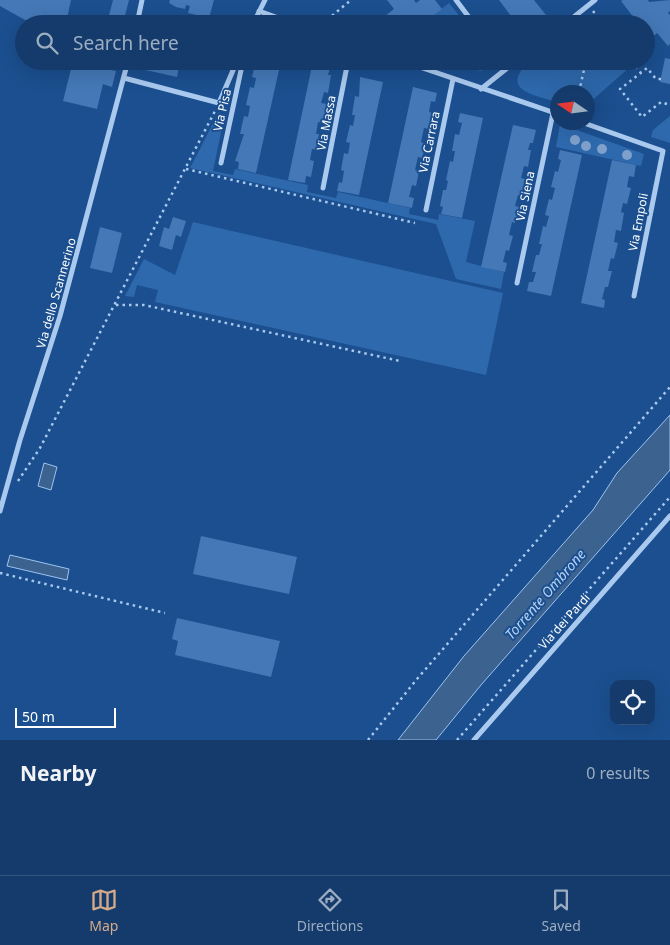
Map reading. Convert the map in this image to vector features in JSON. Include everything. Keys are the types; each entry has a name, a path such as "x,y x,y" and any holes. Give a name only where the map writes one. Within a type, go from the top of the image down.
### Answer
{"street":[{"path":"139,15 142,0"},
{"path":"257,15 265,0"},
{"path":"456,0 467,15"},
{"path":"576,15 595,0"},
{"path":"259,11 270,15"},
{"name":"Via dello Scannerino","path":"0,511 20,440 56,332 126,70"},
{"name":"Via Pisa","path":"219,103 233,70"},
{"name":"Via Pisa","path":"221,163 242,70"},
{"name":"Via Massa","path":"323,188 346,70"},
{"path":"428,70 550,112"},
{"path":"481,89 505,70"},
{"path":"124,78 219,103"},
{"name":"Via Carrara","path":"426,210 453,79"},
{"name":"Via Empoli","path":"595,127 663,151 634,296"},
{"name":"Via Siena","path":"517,283 551,130"},
{"name":"Via dei Pardi","path":"474,740 670,516"}],"path":[{"path":"333,15 351,0"},
{"path":"581,85 584,70"},
{"path":"644,70 620,89 642,117 661,102 670,105"},
{"path":"649,70 656,79 661,79"},
{"path":"17,482 40,448 219,103"},
{"path":"186,169 415,223"},
{"path":"115,305 144,305 400,362"},
{"path":"368,740 417,679 670,387"},
{"path":"457,740 670,497"},
{"path":"0,573 165,613"}],"shaded area":[{"path":"449,3 459,15 434,15"},
{"path":"522,70 626,70 595,98 595,85 550,85 550,100 523,90 518,85 517,79"},
{"path":"219,112 224,118 213,171 233,175 235,169 308,185 307,192 336,198 338,192 410,208 409,214 438,220 439,214 475,221 466,262 504,272 501,289 456,279 436,224 190,168"},
{"path":"670,116 670,143 651,137 653,130"},
{"path":"559,130 577,130 644,154 641,166 556,147"},
{"path":"193,222 503,293 486,375 155,302 158,290 137,285 134,297 125,296 144,259 175,275"}],"water":[{"name":"Torrente Ombrone","path":"670,415 670,470 481,685 436,740 398,740 464,656 593,510 617,473"},
{"path":"44,463 57,467 51,490 38,486"},
{"path":"10,555 69,569 67,580 7,566"}],"building":[{"path":"0,0 71,0 68,15 16,15 0,6"},
{"path":"113,0 129,0 125,15 109,15"},
{"path":"170,0 214,0 210,15 188,13 190,6 186,5 185,9 169,3"},
{"path":"387,0 414,0 416,3 420,0 435,0 442,9 434,15 386,15 394,9"},
{"path":"499,0 534,0 546,15 510,15"},
{"path":"648,0 649,2 670,0 670,11 668,13 670,15 670,44 668,46 657,33 655,35 655,15 632,15 621,1"},
{"path":"665,58 670,59 670,84 660,82"},
{"path":"71,70 116,71 112,87 103,84 97,109 63,101"},
{"path":"146,70 178,70 177,77"},
{"path":"254,70 279,70 256,173 238,169 239,162 235,161 244,134 240,134 244,116 248,117 250,106 246,105 250,87 254,88 256,78 252,77"},
{"path":"311,70 329,70 328,75 331,75 328,93 324,92 321,103 327,104 323,123 318,122 316,134 319,134 316,150 312,149 310,160 314,161 311,177 306,176 305,183 288,180"},
{"path":"360,77 383,82 359,195 337,191 339,182 342,183 344,171 341,170 344,153 348,154 350,143 346,142 350,125 353,126 355,115 352,115 355,96 359,97"},
{"path":"413,87 437,93 435,102 431,101 429,112 433,113 429,129 424,128 421,142 426,144 422,158 418,157 415,170 419,171 416,186 412,185 409,197 414,198 412,208 388,203"},
{"path":"460,113 483,118 462,218 441,214 443,207 440,206 443,190 446,190 448,181 446,180 450,161 453,162 455,151 452,151 455,134 459,135 462,123 458,122"},
{"path":"513,125 536,130 533,143 530,143 528,150 531,150 528,167 524,166 521,178 525,179 521,196 518,195 515,206 519,207 515,223 512,222 509,235 513,236 509,251 506,250 503,262 507,263 505,272 481,267"},
{"path":"560,150 582,155 551,296 527,291 529,282 533,282 536,272 532,272 536,255 539,255 542,244 539,244 543,226 546,227 549,216 545,215 549,199 552,200 555,188 551,187 555,171 558,172 561,160 558,159"},
{"path":"612,160 636,165 634,177 629,176 627,187 631,188 627,204 623,203 621,212 624,213 621,231 616,230 614,242 618,243 614,259 611,258 608,271 612,271 608,287 605,287 602,299 605,300 604,308 581,303"},
{"path":"173,217 186,221 181,237 176,235 172,250 159,246 164,227 169,229"},
{"path":"100,227 122,233 112,273 90,268"},
{"path":"201,536 297,557 289,594 193,574"},
{"path":"177,618 280,641 271,677 175,655 178,641 172,639"}]}
